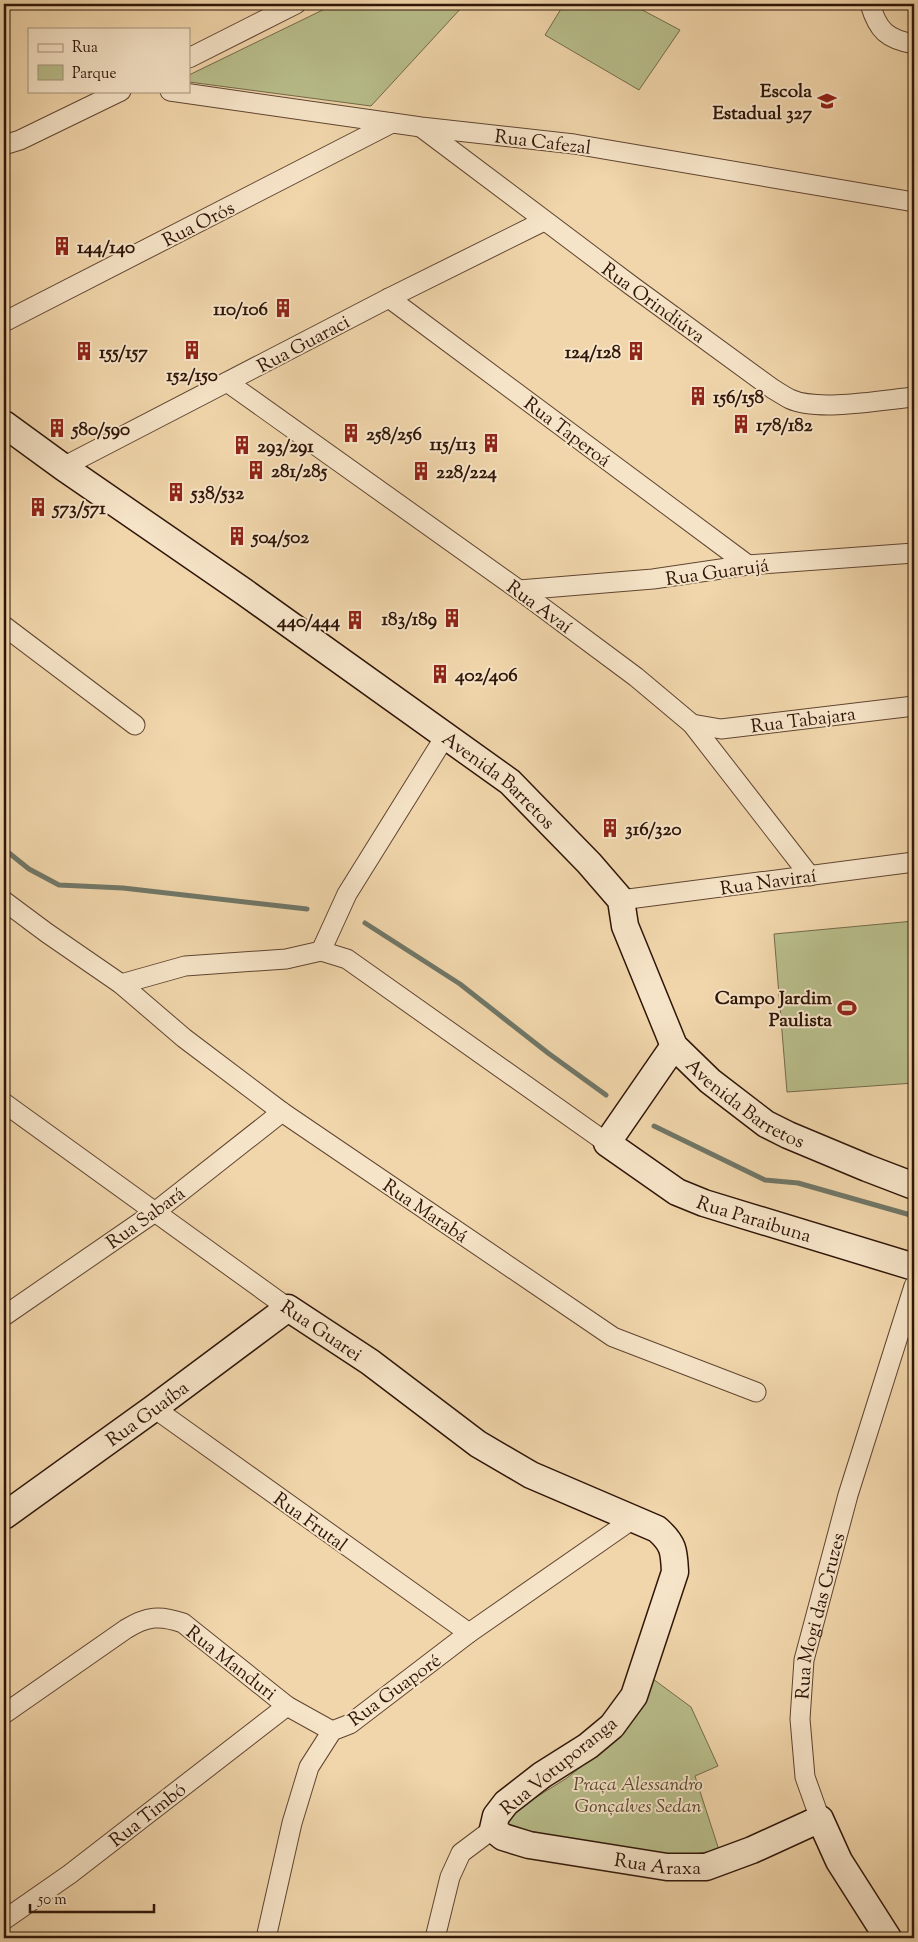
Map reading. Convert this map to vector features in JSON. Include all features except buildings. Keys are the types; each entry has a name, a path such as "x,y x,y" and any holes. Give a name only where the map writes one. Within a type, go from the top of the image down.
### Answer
{"street":[{"path":"190,57 296,4"},
{"path":"870,4 875,19 886,34 898,41 914,44"},
{"path":"4,145 20,140 119,92"},
{"name":"Rua Cafezal","path":"177,92 421,127 574,144 914,202"},
{"name":"Rua Orós","path":"4,322 392,123"},
{"name":"Rua Orindiúva","path":"421,127 544,221 757,378 791,400 810,404 837,404 914,398"},
{"name":"Rua Guaraci","path":"63,467 389,298 544,221"},
{"name":"Rua Taperoá","path":"389,298 748,565"},
{"name":"Rua Avaí","path":"227,382 519,590 636,677 692,724 810,876"},
{"name":"Avenida Barretos","path":"4,424 63,467 243,590 510,782 621,900 625,926 674,1046 710,1081 766,1124 841,1158 914,1186"},
{"name":"Rua Guarujá","path":"519,590 653,579 748,565 914,553"},
{"path":"4,626 135,725"},
{"name":"Rua Tabajara","path":"692,724 721,729 914,706"},
{"path":"321,951 346,894 446,735"},
{"name":"Rua Naviraí","path":"621,900 914,862"},
{"name":"Rua Marabá","path":"4,901 121,984 184,1038 282,1112 613,1337 756,1392"},
{"path":"121,984 185,966 286,959 321,951 348,959 607,1143 674,1046"},
{"name":"Rua Guarei","path":"8,1111 155,1212 288,1308 370,1362 478,1444 531,1474 657,1530"},
{"name":"Rua Sabará","path":"4,1316 155,1212 282,1112"},
{"name":"Rua Paraibuna","path":"607,1143 677,1192 704,1203 914,1267"},
{"name":"Rua Mogi das Cruzes","path":"888,1938 839,1861 820,1819 805,1776 800,1719 804,1660 848,1495 914,1286"},
{"name":"Rua Guaíba","path":"4,1516 288,1308"},
{"name":"Rua Frutal","path":"154,1408 469,1633"},
{"name":"Rua Guaporé","path":"266,1938 292,1823 309,1767 332,1731 350,1724 469,1633 633,1519"},
{"name":"Rua Votuporanga","path":"435,1938 450,1877 461,1853 493,1829 496,1816 506,1803 542,1775 588,1746 612,1726 634,1696 675,1572 674,1551 668,1539 657,1530"},
{"name":"Rua Manduri","path":"4,1714 126,1629 138,1622 165,1617 183,1623 287,1706 332,1731"},
{"name":"Rua Timbó","path":"4,1920 70,1874 287,1706"},
{"name":"Rua Araxa","path":"493,1829 503,1837 529,1845 667,1867 706,1867 752,1850 820,1819"}],"green space":[{"path":"335,4 460,4 463,6 371,106 190,82 190,75"},
{"path":"564,4 631,4 680,30 639,90 545,35"},
{"name":"Campo Jardim Paulista","path":"914,921 914,1083 787,1092 774,934"},
{"name":"Praça Alessandro Gonçalves Sedan","path":"653,1679 691,1707 718,1766 695,1776 719,1850 676,1857 608,1848 507,1826 509,1814 567,1778 619,1735"}],"waterway":[{"path":"4,849 29,869 59,885 123,888 307,909"},
{"path":"365,923 460,984 548,1053 606,1095"},
{"path":"654,1126 765,1180 798,1183 914,1216"}],"place":[{"name":"Escola Estadual 327","path":"827,101"},
{"name":"144/140","path":"62,246"},
{"name":"110/106","path":"283,308"},
{"name":"152/150","path":"192,350"},
{"name":"155/157","path":"84,351"},
{"name":"124/128","path":"636,351"},
{"name":"156/158","path":"698,396"},
{"name":"178/182","path":"741,424"},
{"name":"580/590","path":"57,428"},
{"name":"258/256","path":"351,433"},
{"name":"115/113","path":"491,443"},
{"name":"293/291","path":"242,445"},
{"name":"281/285","path":"256,470"},
{"name":"228/224","path":"421,471"},
{"name":"538/532","path":"176,492"},
{"name":"573/571","path":"38,507"},
{"name":"504/502","path":"237,536"},
{"name":"183/189","path":"452,618"},
{"name":"440/444","path":"355,620"},
{"name":"402/406","path":"440,674"},
{"name":"316/320","path":"610,828"},
{"name":"Campo Jardim Paulista","path":"847,1008"}]}
